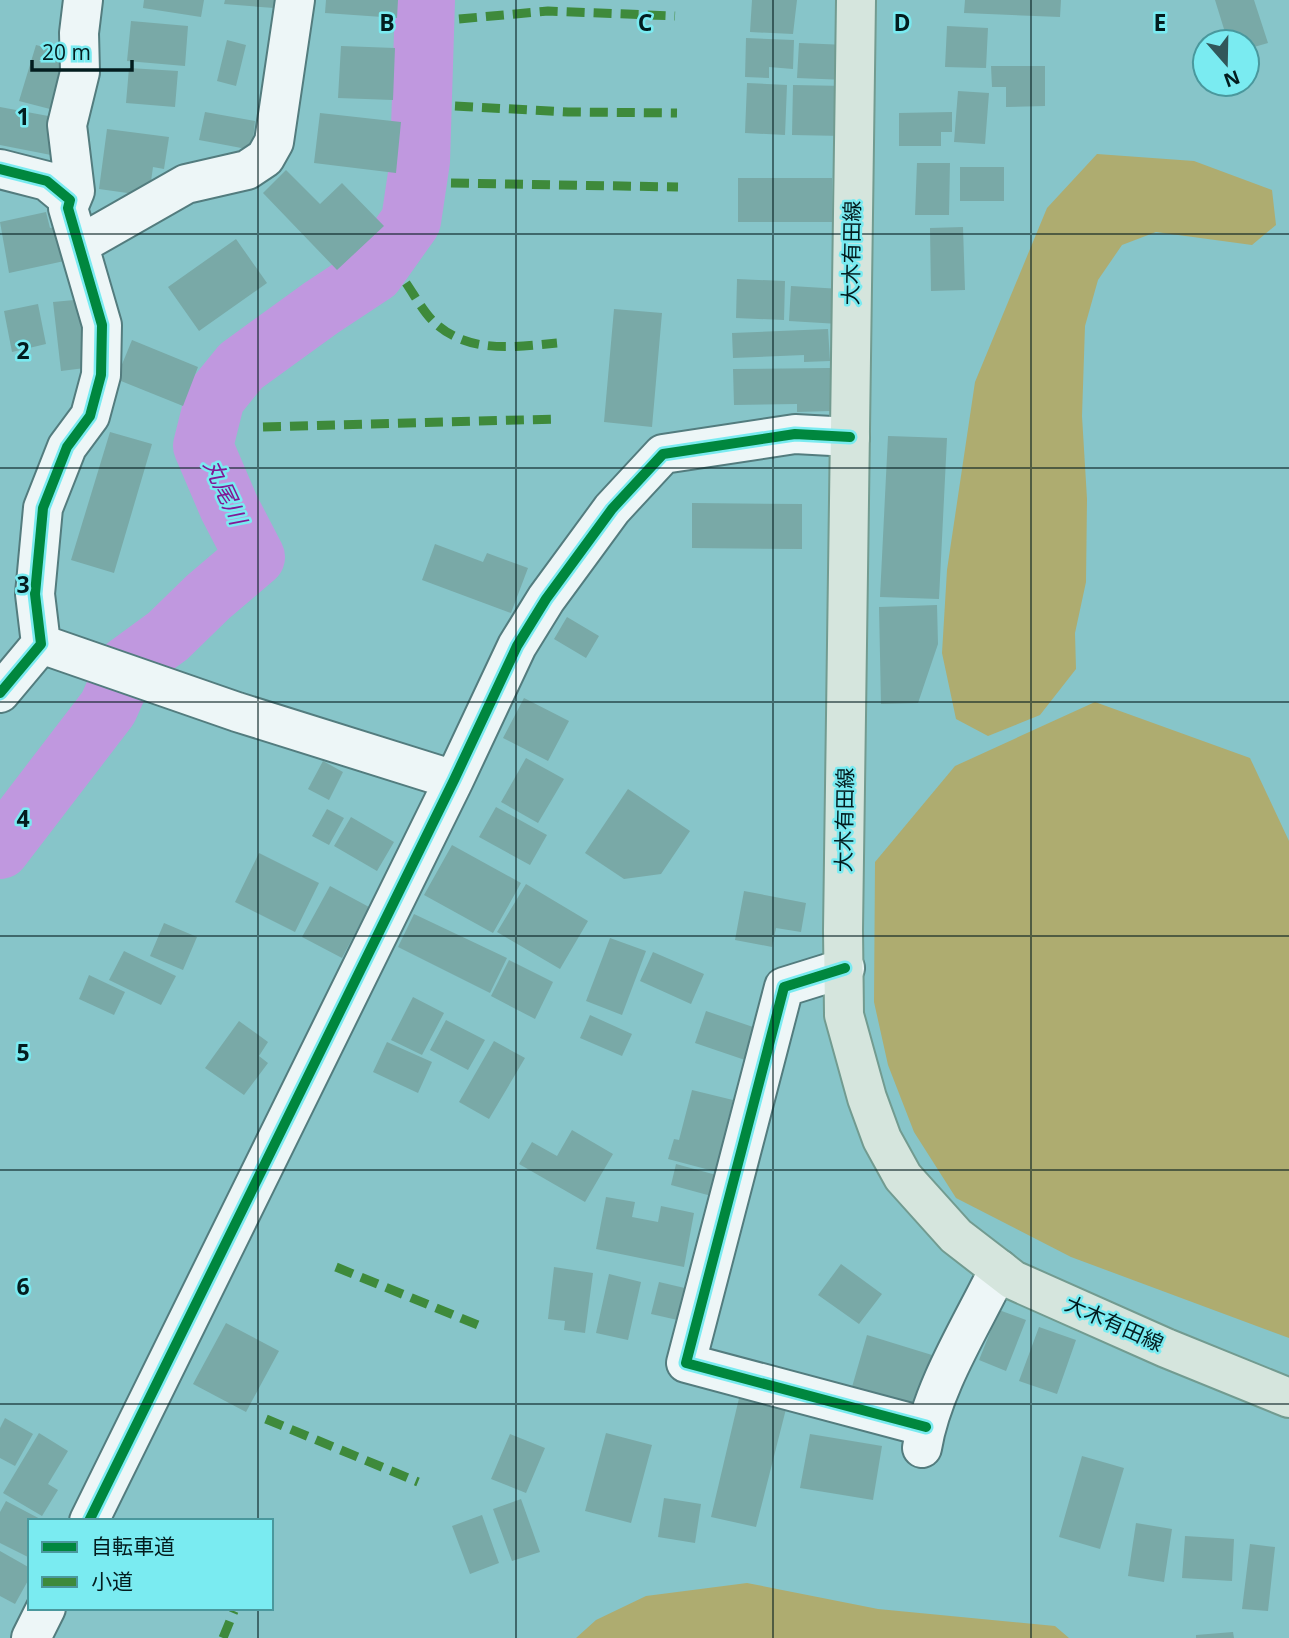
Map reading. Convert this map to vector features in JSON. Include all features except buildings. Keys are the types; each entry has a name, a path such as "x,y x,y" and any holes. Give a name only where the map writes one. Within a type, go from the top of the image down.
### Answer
{"main road":[{"name":"大木有田線","path":"856,0 844,1015 867,1098 882,1139 903,1177 956,1236 1013,1280 1289,1398"}],"street":[{"path":"68,208 75,191 68,125 80,72 79,33 83,0"},
{"path":"79,245 186,184 247,170 265,158 274,142 295,0"},
{"path":"0,169 47,181 70,200 68,208 102,325 101,374 90,416 67,447 43,508 35,594 41,644 0,692"},
{"path":"90,1519 454,780 517,646 546,599 612,509 663,454 795,434 850,437"},
{"path":"41,644 237,712 454,780"},
{"path":"845,968 784,987 686,1363 924,1437 943,1382 999,1269"},
{"path":"31,1638 45,1610"}],"shaded area":[{"path":"1097,154 1194,161 1272,190 1276,225 1252,245 1156,232 1122,245 1098,280 1085,326 1082,416 1087,499 1086,582 1075,633 1076,669 1040,715 988,736 956,719 942,653 947,570 975,382 1047,208"},
{"path":"1095,702 1250,758 1289,841 1289,1338 1071,1257 956,1198 914,1132 888,1065 874,1002 875,862 955,766"},
{"path":"747,1583 878,1609 1055,1626 1069,1638 576,1638 596,1620 646,1596"}],"waterway":[{"name":"丸尾川","path":"0,849 108,708 127,666 168,636 255,557 229,507 203,446 215,398 241,366 374,273 411,221 420,161 425,0"}],"marked path":[{"path":"459,19 548,11 675,16"},
{"path":"455,106 568,112 677,113"},
{"path":"451,183 678,187"},
{"path":"406,283 435,323 462,340 509,347 557,343"},
{"path":"263,427 556,419"},
{"path":"336,1267 478,1325"},
{"path":"266,1419 418,1482"},
{"path":"223,1638 234,1611"}],"cycle path":[{"path":"0,169 47,181 70,200 68,208 102,325 101,375 90,416 67,447 43,508 35,594 41,644 0,693"},
{"path":"90,1519 454,780 517,646 546,599 612,509 663,454 795,434 850,437"},
{"path":"845,968 784,987 686,1363 926,1427"}]}
